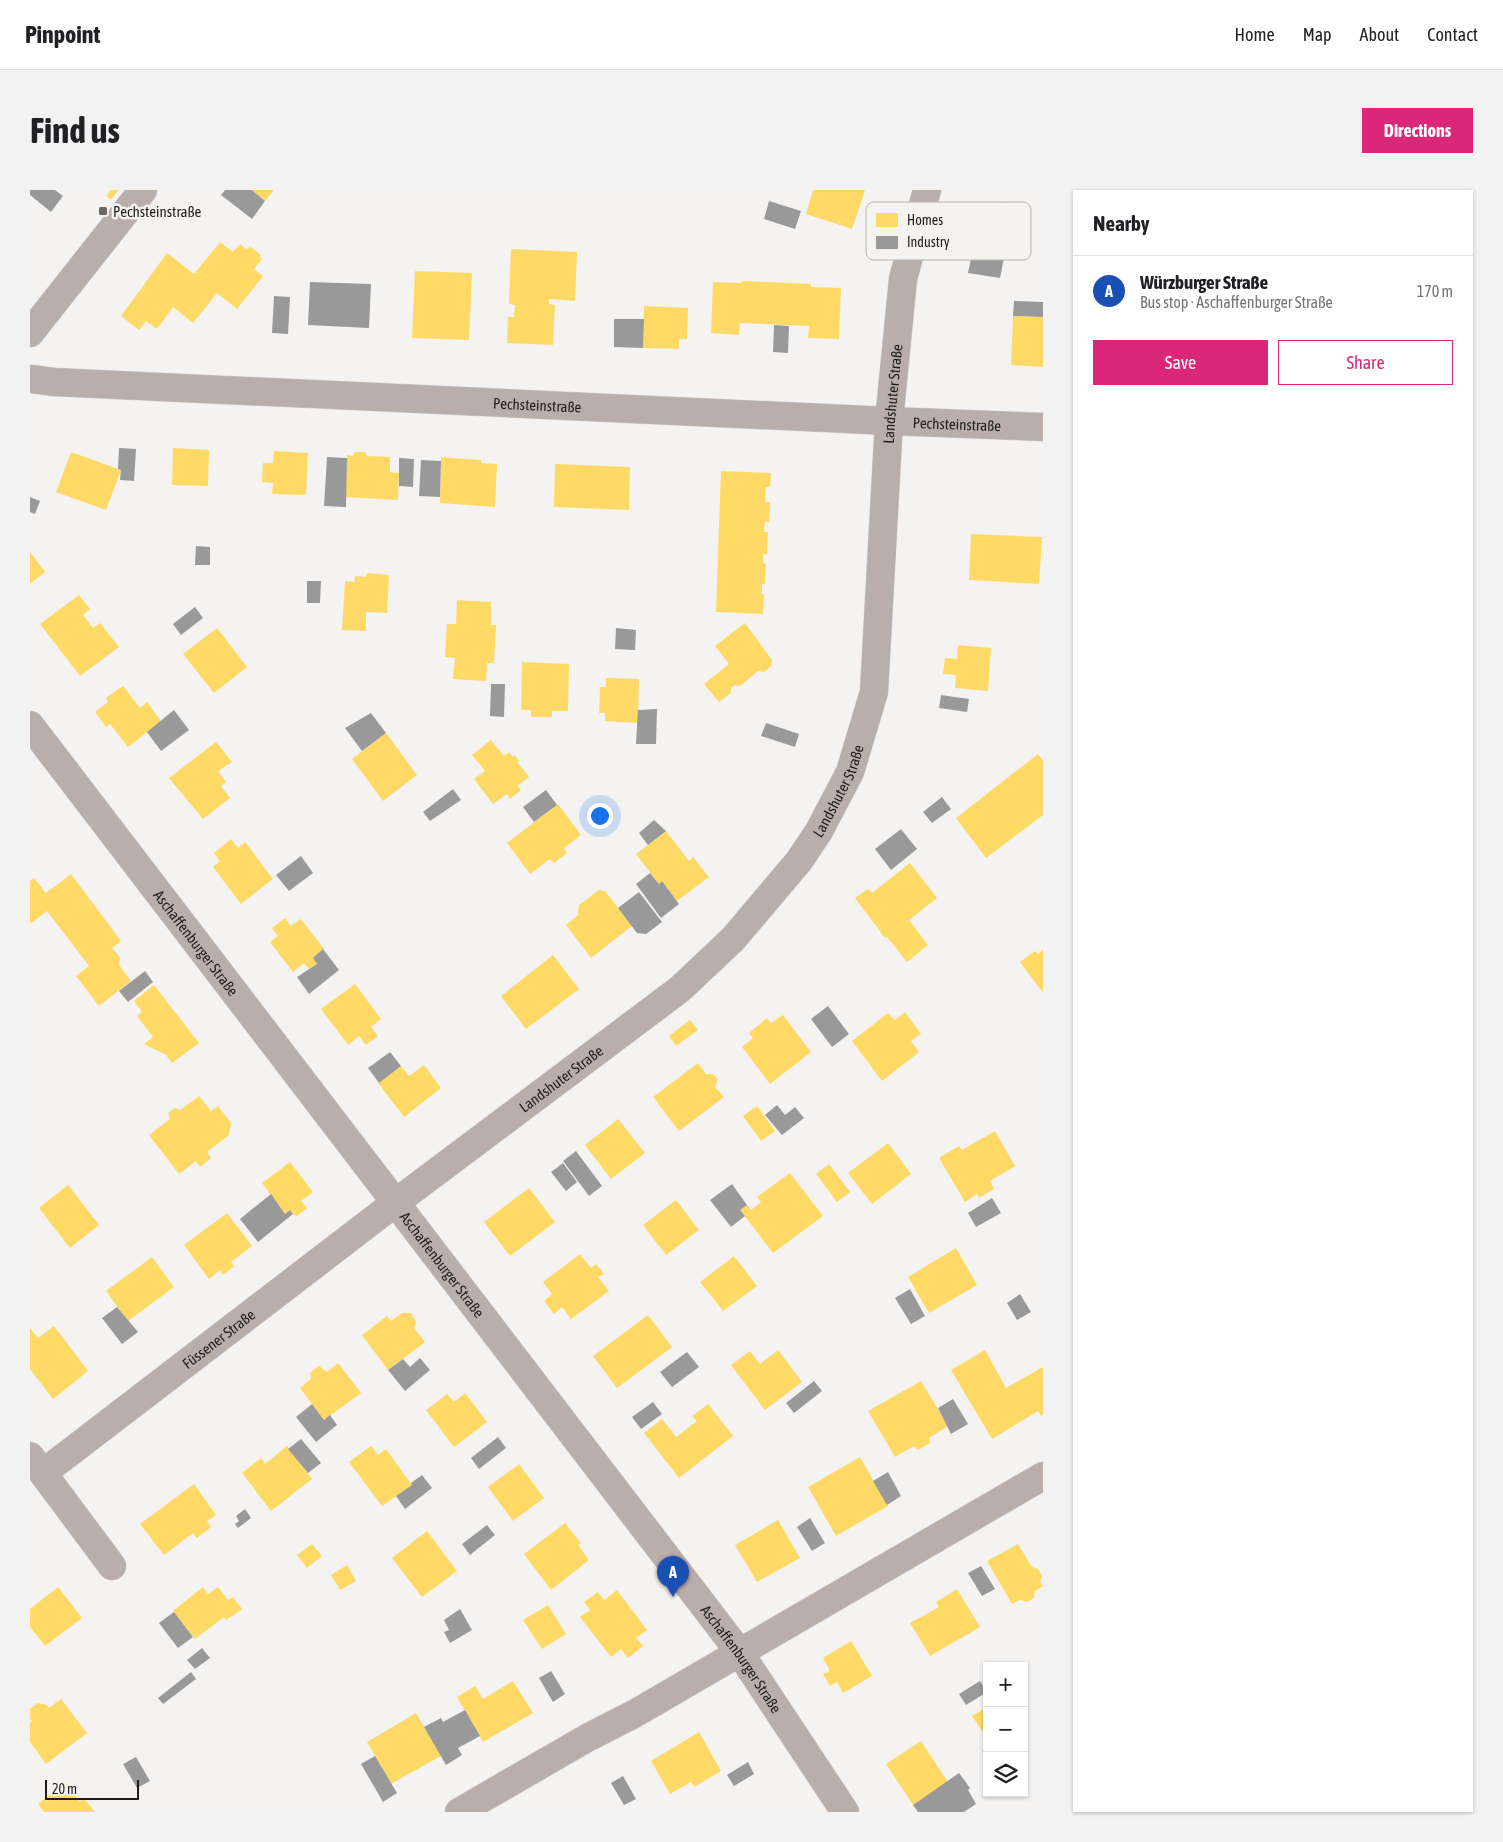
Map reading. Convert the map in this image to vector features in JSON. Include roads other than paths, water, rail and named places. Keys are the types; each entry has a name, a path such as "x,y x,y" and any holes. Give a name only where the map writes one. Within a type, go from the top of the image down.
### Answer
{"street":[{"path":"30,333 143,190"},
{"name":"Landshuter Straße","path":"395,1203 680,989 743,928 798,862 819,831 850,772 874,692 889,421 903,279 908,260"},
{"name":"Pechsteinstraße","path":"30,379 64,383 889,421 1043,426"},
{"name":"Aschaffenburger Straße","path":"30,725 740,1653 845,1812"},
{"name":"Füssener Straße","path":"112,1566 36,1465 395,1203"},
{"path":"460,1812 740,1653 1043,1476"}],"place":[{"name":"Pechsteinstraße","path":"103,211"},
{"name":"Würzburger Straße","path":"673,1597"}]}
